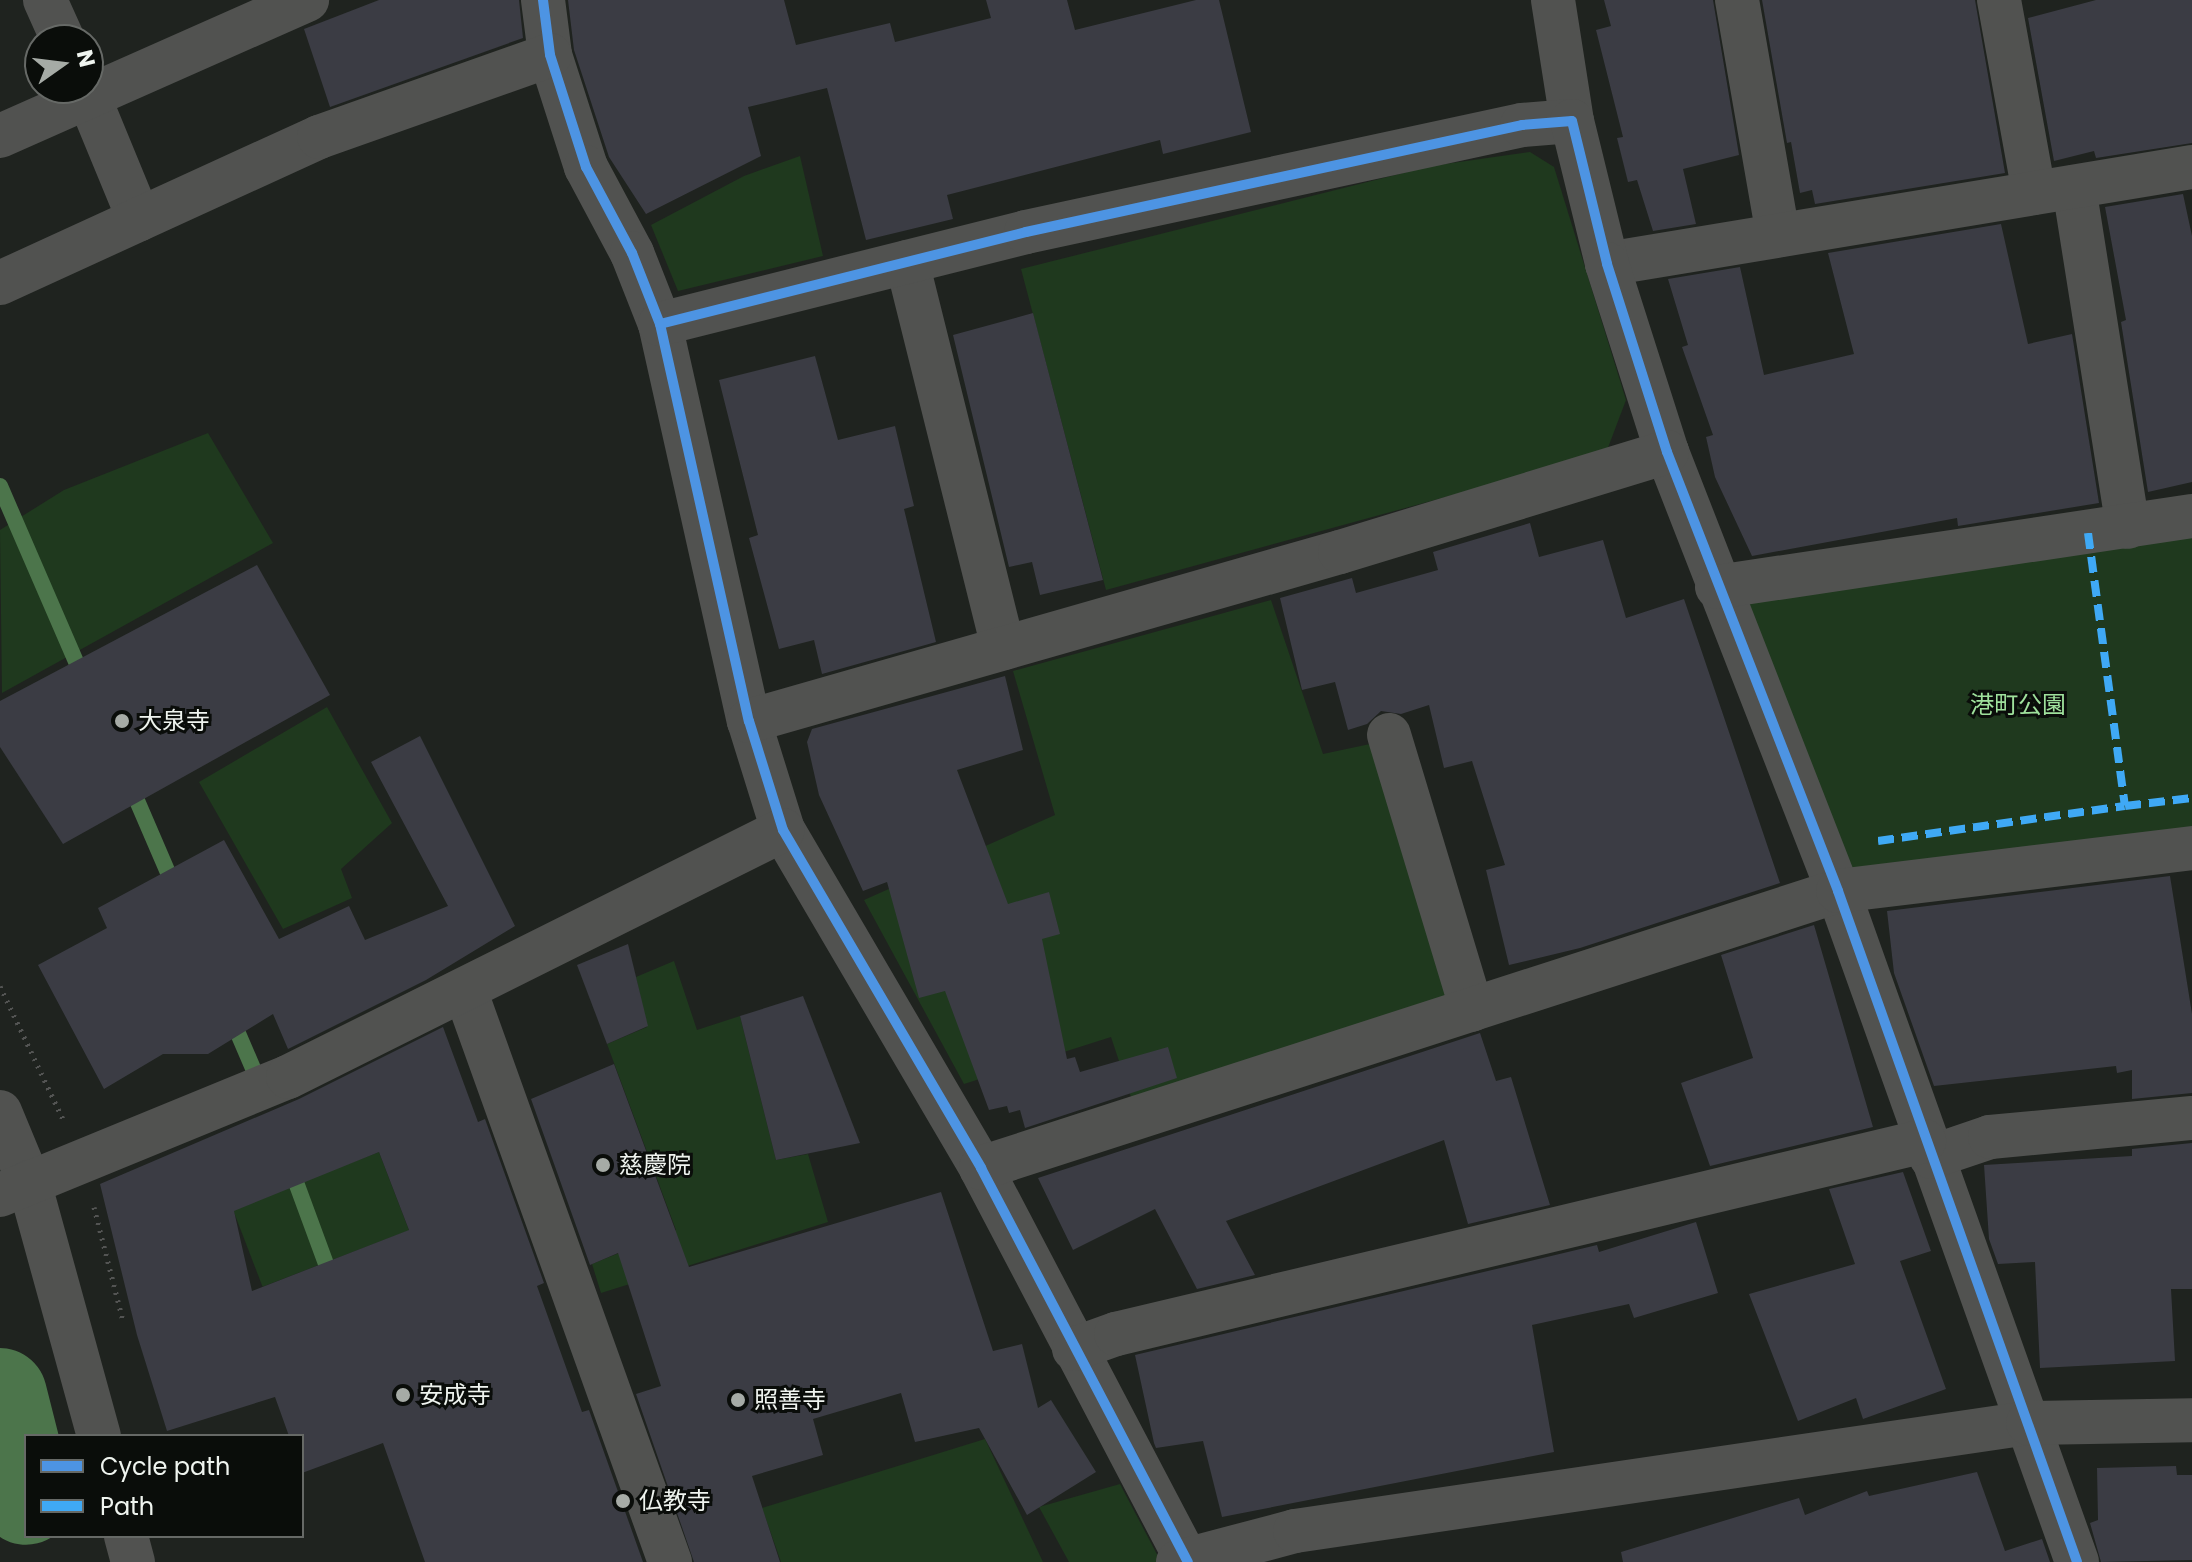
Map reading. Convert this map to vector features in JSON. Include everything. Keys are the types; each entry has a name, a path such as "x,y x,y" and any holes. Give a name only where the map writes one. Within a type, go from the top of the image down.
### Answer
{"street":[{"path":"45,0 56,24"},
{"path":"104,84 307,0"},
{"path":"543,0 550,55 586,167 632,253 660,324 749,721 783,830 981,1168 1184,1561 1295,1531 2028,1423 2192,1420"},
{"path":"1553,0 1572,121 1607,264 1667,452 1717,587 1838,891 2077,1562"},
{"path":"1737,0 1778,235"},
{"path":"1999,0 2054,190 2128,527"},
{"path":"0,283 319,137 550,55"},
{"path":"0,136 61,104"},
{"path":"91,104 139,219"},
{"path":"660,324 907,262 1506,128 1572,121"},
{"path":"1607,264 2192,167"},
{"path":"907,262 1003,648"},
{"path":"749,721 1667,452"},
{"path":"1717,587 2192,516"},
{"path":"1389,735 1472,1010"},
{"path":"15,1188 288,1077 783,830"},
{"path":"981,1168 1838,891 2192,848"},
{"path":"465,990 670,1562"},
{"path":"0,1112 15,1188 98,1434"},
{"path":"1074,1349 1116,1334 1928,1149 1990,1137 2192,1118"},
{"path":"127,1538 133,1562"}],"green space":[{"path":"1530,152 1554,167 1626,400 1606,453 1106,590 1021,269 1431,166"},
{"path":"800,156 823,256 678,291 651,225 744,176"},
{"path":"208,433 273,543 2,693 0,530 64,490"},
{"name":"港町公園","path":"2192,514 2192,847 1838,891 1717,587"},
{"path":"1271,600 1323,754 1370,744 1451,999 1132,1100 1111,1037 964,1084 864,900 1055,815 1013,671"},
{"path":"327,707 392,823 341,869 352,898 283,929 199,782"},
{"path":"674,961 697,1030 740,1016 776,1160 808,1154 828,1222 601,1293 592,1264 676,1230 607,1044 647,1027 636,977"},
{"path":"379,1152 409,1230 263,1287 232,1208"},
{"path":"985,1439 1043,1562 781,1562 762,1508"},
{"path":"1120,1484 1161,1562 1069,1562 1039,1507"}],"building":[{"path":"379,0 519,0 523,38 330,107 304,29"},
{"path":"568,0 784,0 796,45 890,23 895,42 991,18 986,0 1067,0 1075,30 1196,0 1219,0 1251,132 1163,154 1160,140 947,195 953,219 866,240 827,88 748,107 761,156 646,214 609,157 574,50"},
{"path":"1604,0 1713,0 1739,155 1683,169 1696,224 1653,231 1637,180 1628,182 1617,138 1623,137 1596,30 1611,26"},
{"path":"1762,0 1975,0 2005,173 1815,204 1812,190 1800,193 1791,142 1787,143"},
{"path":"2096,0 2192,0 2192,143 2096,158 2094,151 2054,161 2028,18"},
{"path":"2183,194 2192,236 2192,482 2148,492 2121,322 2126,320 2105,207"},
{"path":"2001,224 2028,344 2072,334 2099,503 1958,526 1957,518 1752,556 1715,477 1706,437 1713,435 1682,347 1688,345 1668,279 1740,267 1764,375 1854,354 1828,253"},
{"path":"1033,313 1103,580 1040,595 1032,562 1009,567 953,335"},
{"path":"815,356 838,440 895,426 914,506 904,509 936,642 822,674 814,640 779,649 749,538 758,535 719,380"},
{"path":"1530,523 1539,557 1603,540 1626,618 1684,599 1780,883 1580,948 1509,965 1486,870 1505,865 1472,761 1444,768 1429,705 1401,714 1381,711 1367,724 1348,730 1335,682 1302,690 1280,598 1352,578 1356,593 1438,570 1433,552"},
{"path":"257,565 330,695 63,844 0,747 0,701"},
{"path":"1005,676 1023,750 957,770 1008,904 1049,892 1060,934 1042,939 1067,1059 1075,1057 1080,1072 1168,1047 1177,1078 1025,1128 1020,1110 1009,1113 1007,1106 989,1110 945,991 919,998 887,882 863,891 819,795 807,742 812,729"},
{"path":"420,736 515,926 426,980 288,1049 273,1014 208,1054 163,1054 104,1089 38,965 107,928 98,908 224,840 279,939 349,906 365,940 448,906 371,762"},
{"path":"2170,876 2192,1014 2192,1093 2132,1099 2132,1070 2117,1073 2116,1066 1934,1086 1894,973 1887,911"},
{"path":"1814,925 1873,1127 1710,1166 1681,1083 1753,1058 1721,955"},
{"path":"628,944 648,1026 607,1044 577,965"},
{"path":"803,996 860,1143 776,1160 740,1016"},
{"path":"443,1027 478,1122 485,1119 544,1283 537,1286 582,1412 589,1410 643,1562 425,1562 383,1443 304,1472 304,1434 288,1434 275,1397 167,1431 137,1335 100,1184 299,1099","holes":["379,1152 409,1230 252,1291 234,1211"]},
{"path":"1480,1033 1496,1081 1511,1077 1550,1205 1468,1224 1444,1140 1226,1221 1255,1275 1197,1289 1155,1209 1073,1250 1038,1178"},
{"path":"614,1064 689,1267 941,1192 993,1351 1022,1344 1038,1408 1051,1400 1096,1472 1027,1515 979,1428 915,1442 901,1393 813,1419 823,1455 752,1476 780,1562 694,1562 636,1394 661,1386 618,1253 590,1265 531,1099"},
{"path":"2192,1143 2192,1289 2171,1289 2175,1361 2040,1368 2035,1262 1998,1264 1989,1239 1984,1165 2132,1156 2132,1149"},
{"path":"1903,1172 1931,1251 1900,1261 1946,1389 1863,1419 1856,1398 1798,1421 1749,1294 1855,1264 1829,1189"},
{"path":"1696,1222 1718,1293 1634,1318 1629,1304 1532,1325 1554,1452 1222,1517 1203,1441 1156,1448 1135,1355 1597,1245 1599,1252"},
{"path":"2176,1466 2177,1475 2192,1475 2192,1560 2101,1562 2090,1523 2098,1520 2097,1468"},
{"path":"1977,1472 2005,1551 2042,1539 2050,1562 1623,1562 1621,1552 1799,1498 1805,1515 1867,1491 1869,1496"}],"waterway":[{"path":"0,486 84,680"},
{"path":"129,782 175,889"},
{"path":"231,1017 261,1087"},
{"path":"290,1166 333,1283"},
{"path":"0,1395 24,1490"}],"marked path":[{"path":"2088,533 2125,806 2192,798"},
{"path":"1878,841 2125,806"}],"cycle path":[{"path":"543,0 550,55 586,167 632,253 660,324 749,721 783,830 981,1168 1188,1562"},
{"path":"660,324 1026,232 1522,125 1572,121 1607,264 1667,452 1838,891 2077,1562"}],"place":[{"name":"大泉寺","path":"122,721"},
{"name":"慈慶院","path":"603,1165"},
{"name":"安成寺","path":"403,1395"},
{"name":"照善寺","path":"738,1400"},
{"name":"仏教寺","path":"623,1501"}]}
